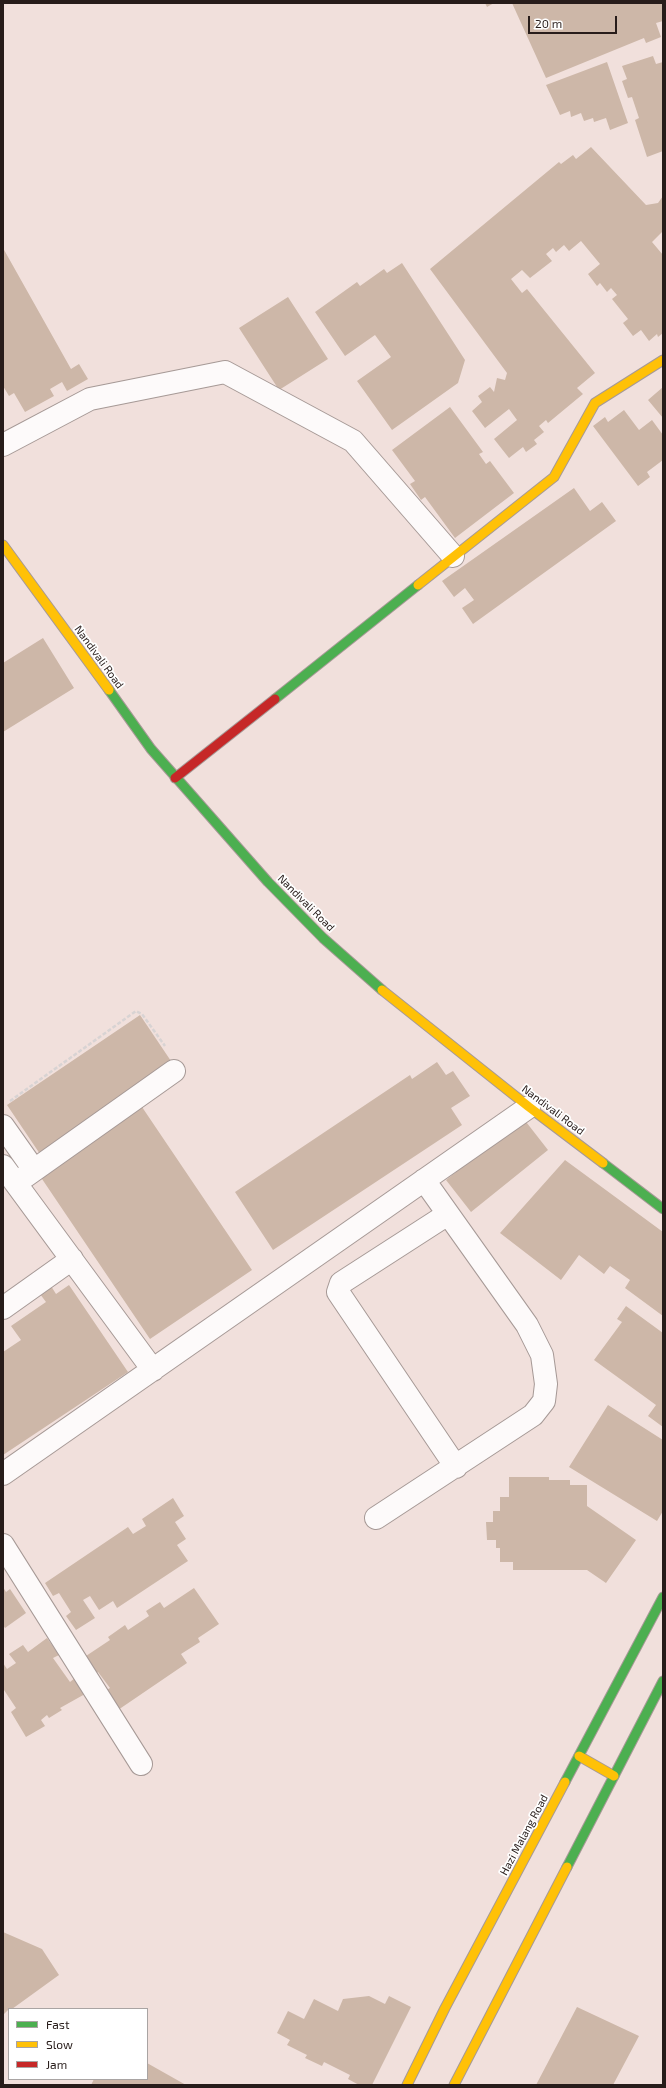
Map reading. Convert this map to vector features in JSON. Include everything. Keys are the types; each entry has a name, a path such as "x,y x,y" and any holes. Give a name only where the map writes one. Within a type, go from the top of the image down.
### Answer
{"street":[{"path":"175,778 554,477 596,403 663,360"},
{"path":"3,445 90,399 225,372 353,441 453,556"},
{"name":"Nandivali Road","path":"3,545 151,750 268,882 323,938 379,987 529,1107 663,1209"},
{"path":"16,1183 174,1071"},
{"path":"3,1474 529,1107"},
{"path":"3,1126 34,1170"},
{"path":"3,1166 152,1370"},
{"path":"376,1518 456,1467 532,1415 544,1401 546,1384 542,1354 527,1325 424,1180"},
{"path":"448,1214 341,1283 338,1292 456,1467"},
{"path":"3,1308 72,1259"},
{"path":"3,1545 141,1764"},
{"name":"Hazi Malang Road","path":"407,2085 446,2008 663,1597"},
{"path":"454,2085 663,1681"},
{"path":"579,1756 614,1776"}],"path":[{"path":"10,1101 136,1011 142,1014 176,1062 177,1068 174,1071"}],"building":[{"path":"485,3 494,3 487,7"},
{"path":"512,3 663,3 663,21 656,23 661,37 646,43 644,38 546,78"},
{"path":"653,56 656,64 663,62 663,151 647,157 635,120 639,118 632,97 628,98 622,81 627,79 622,66"},
{"path":"607,62 628,123 610,130 606,118 594,122 593,118 584,121 581,113 571,117 570,111 560,115 546,85"},
{"path":"591,147 646,205 658,203 663,196 663,231 652,242 663,255 663,333 658,337 657,334 649,341 641,330 633,336 623,323 628,319 612,299 617,295 611,288 607,292 600,283 597,286 588,274 600,264 581,241 569,251 564,245 556,252 553,248 546,254 552,261 530,278 522,270 511,279 522,293 527,289 595,373 577,388 583,394 548,423 546,420 539,426 544,432 534,440 537,444 526,452 523,447 509,458 494,439 517,420 509,409 485,428 472,411 482,402 478,396 490,387 494,392 497,378 505,380 507,373 430,269 559,162 561,164 573,155 576,159"},
{"path":"3,248 71,369 79,364 88,379 67,391 62,382 50,389 54,396 25,412 14,393 9,396 3,386"},
{"path":"402,263 465,360 458,383 392,430 357,381 391,357 375,335 345,356 315,312 357,282 360,286 384,269 387,273"},
{"path":"288,297 328,359 279,390 239,328"},
{"path":"663,387 663,418 648,400"},
{"path":"450,407 483,452 479,454 486,464 490,461 514,493 455,538 425,497 421,500 410,484 415,481 392,450"},
{"path":"624,410 639,430 652,420 663,435 663,460 647,472 650,477 638,486 593,426 605,417 608,422"},
{"path":"574,488 590,511 602,502 616,521 473,624 462,608 474,600 465,588 454,597 442,581"},
{"path":"43,638 74,688 3,732 3,663"},
{"path":"140,1015 173,1064 40,1154 7,1105"},
{"path":"437,1062 446,1075 453,1071 470,1096 451,1108 462,1125 273,1250 235,1192 410,1075 412,1079"},
{"path":"142,1107 252,1270 150,1339 40,1176"},
{"path":"523,1118 548,1150 471,1212 446,1180"},
{"path":"565,1160 663,1232 663,1316 625,1288 630,1280 610,1266 604,1274 579,1255 561,1280 500,1233"},
{"path":"69,1285 128,1372 3,1455 3,1352 21,1340 11,1326 46,1302 40,1294 51,1286 56,1294"},
{"path":"626,1306 663,1333 663,1427 648,1416 656,1405 594,1360 622,1322 617,1319"},
{"path":"608,1405 663,1440 663,1511 657,1521 569,1467"},
{"path":"509,1477 549,1477 549,1480 570,1480 570,1485 587,1485 587,1506 636,1540 606,1583 587,1570 513,1570 513,1562 500,1562 500,1548 496,1548 496,1540 487,1540 486,1522 493,1522 493,1511 500,1511 500,1497 509,1497"},
{"path":"173,1498 184,1516 175,1522 186,1539 177,1545 188,1561 117,1608 113,1601 99,1610 90,1596 83,1600 95,1618 76,1630 66,1616 71,1612 59,1593 53,1596 45,1583 128,1527 133,1534 146,1526 142,1519"},
{"path":"3,1587 6,1592 10,1589 26,1613 5,1628 3,1625"},
{"path":"194,1588 219,1624 198,1638 200,1642 181,1654 187,1663 118,1710 105,1691 110,1688 98,1672 94,1675 83,1658 110,1640 108,1637 125,1625 128,1630 149,1616 146,1611 160,1602 164,1608"},
{"path":"47,1638 59,1655 53,1658 70,1682 75,1678 85,1694 60,1708 62,1710 49,1718 47,1715 41,1720 45,1726 26,1737 11,1712 16,1708 4,1690 3,1691 3,1663 7,1669 16,1663 9,1654 23,1645 28,1652"},
{"path":"3,1932 42,1949 59,1975 13,2008 8,2008 3,2015"},
{"path":"369,1996 385,2004 389,1996 411,2007 372,2085 359,2085 348,2079 350,2075 324,2062 322,2066 305,2058 307,2055 287,2045 290,2040 277,2033 288,2011 304,2019 314,1999 338,2011 343,1999"},
{"path":"577,2007 639,2036 613,2085 536,2085"},
{"path":"148,2064 186,2085 91,2085 94,2080 148,2080"}],"traffic: fast":[{"path":"275,699 418,585"},
{"path":"109,690 151,749 268,882 323,938 382,990"},
{"path":"603,1163 663,1209"},
{"path":"565,1782 663,1597"},
{"path":"567,1867 663,1681"}],"traffic: slow":[{"path":"418,585 554,477 595,403 663,360"},
{"path":"3,545 109,690"},
{"path":"382,990 529,1107 603,1163"},
{"path":"579,1756 614,1776"},
{"path":"407,2085 445,2008 565,1782"},
{"path":"454,2085 567,1867"}],"traffic: jam":[{"path":"175,778 275,699"}]}
